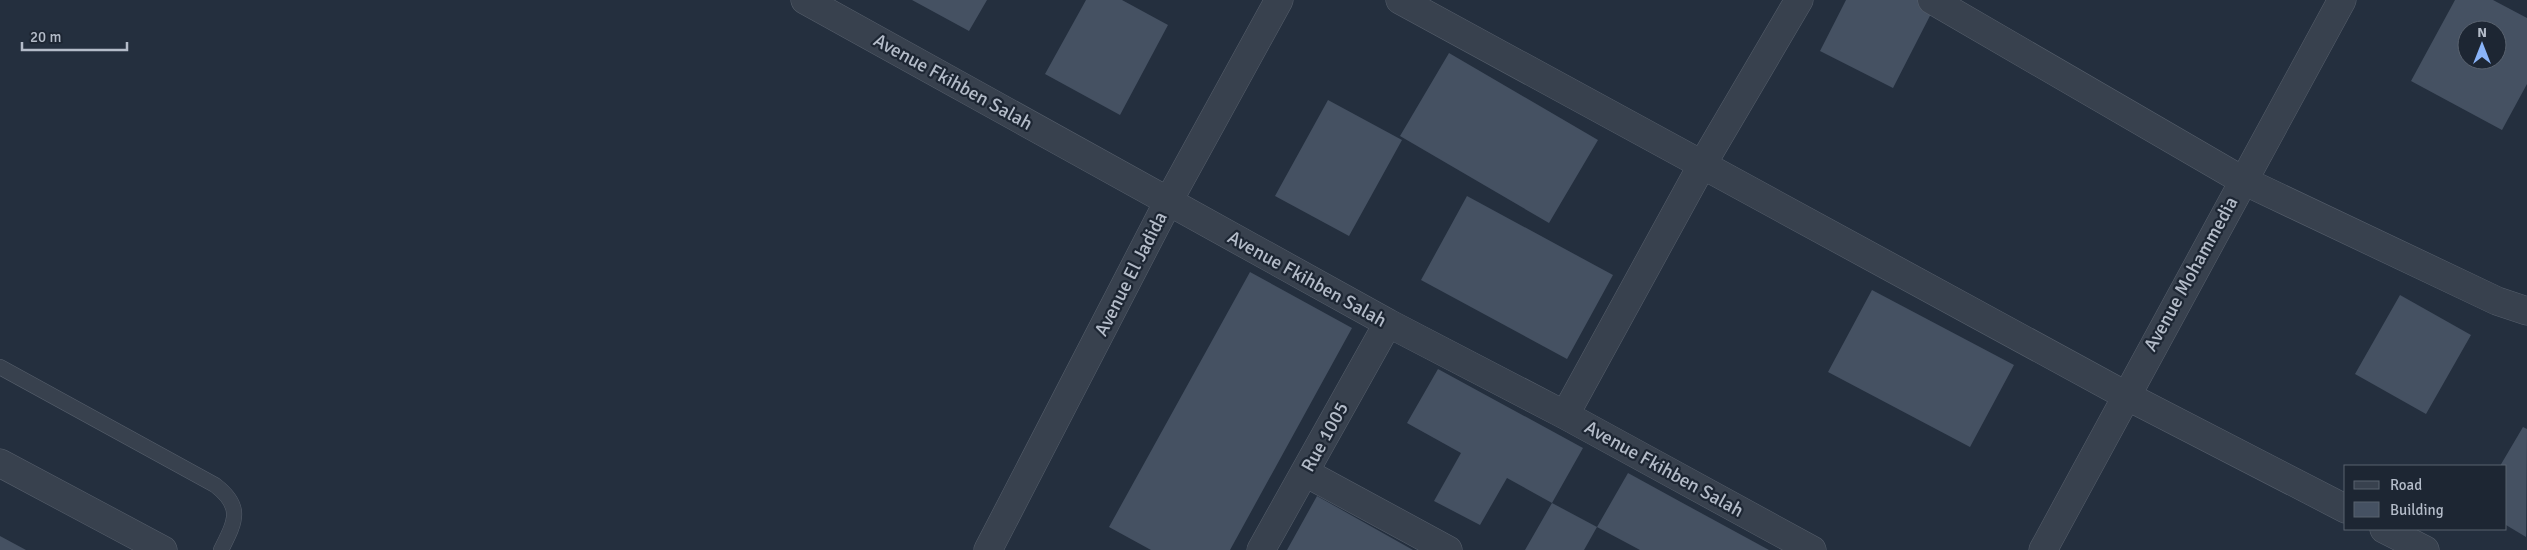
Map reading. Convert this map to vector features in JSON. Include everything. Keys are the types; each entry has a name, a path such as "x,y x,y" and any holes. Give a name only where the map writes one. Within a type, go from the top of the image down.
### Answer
{"street":[{"name":"Avenue El Jadida","path":"988,550 1168,202 1279,0"},
{"path":"1400,0 2125,395 2344,508"},
{"path":"1566,415 1702,166 1799,0"},
{"path":"1932,0 2242,180 2497,301 2527,311"},
{"name":"Avenue Mohammedia","path":"2042,550 2242,180 2342,0"},
{"name":"Avenue Fkihben Salah","path":"823,4 1168,202 1388,324 1566,415 1806,549"},
{"name":"Rue 1005","path":"1261,550 1306,473 1388,324"},
{"path":"0,463 163,550"},
{"path":"1306,473 1448,550"},
{"path":"2386,530 2425,550"}],"lane":[{"path":"0,367 215,485 227,494 234,505 235,522 221,550"}],"building":[{"path":"912,0 987,0 969,31"},
{"path":"1086,0 1122,0 1168,25 1120,115 1045,74"},
{"path":"1846,0 1924,0 1935,6 1893,88 1820,51"},
{"path":"2455,0 2493,0 2527,18 2527,84 2502,130 2411,81"},
{"path":"1449,53 1598,140 1549,223 1400,136"},
{"path":"1328,100 1402,140 1349,236 1275,196"},
{"path":"1467,196 1613,275 1567,359 1421,280"},
{"path":"1250,272 1352,328 1230,550 1151,550 1109,527"},
{"path":"1872,290 2014,365 1970,447 1828,372"},
{"path":"2400,295 2471,335 2426,414 2355,374"},
{"path":"1438,369 1583,448 1552,503 1507,478 1480,525 1434,501 1461,453 1407,423"},
{"path":"2523,427 2527,429 2526,537 2507,526 2507,465 2501,465"},
{"path":"1628,473 1769,550 1640,550 1597,527"},
{"path":"1317,496 1413,550 1287,550"},
{"path":"1552,503 1597,527 1584,550 1525,550"},
{"path":"0,536 26,550 0,550"}]}
